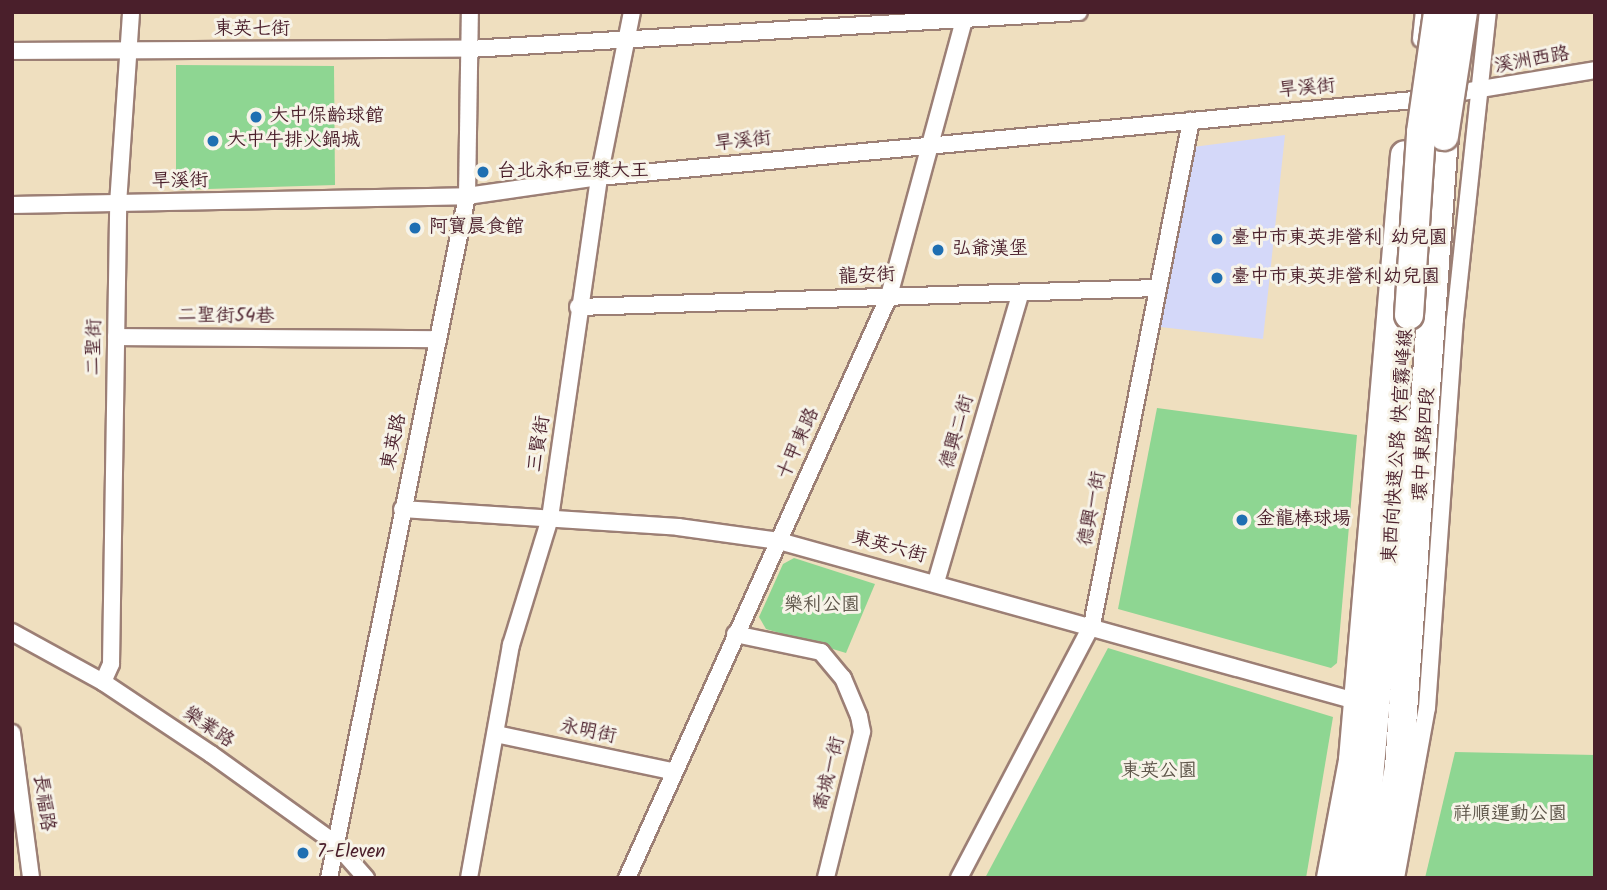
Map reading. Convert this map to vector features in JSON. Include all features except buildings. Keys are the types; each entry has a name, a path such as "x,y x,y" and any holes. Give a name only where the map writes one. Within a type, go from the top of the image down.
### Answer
{"highway":[{"name":"東西向快速公路 快官霧峰線","path":"1351,878 1369,783 1420,132 1438,12"},
{"name":"東西向快速公路 快官霧峰線","path":"1378,878 1399,768 1444,136 1463,12"},
{"path":"1331,878 1353,760 1405,155"}],"street":[{"name":"二聖街","path":"103,682 111,664 118,204 131,12"},
{"name":"東英路","path":"329,878 467,196 470,12"},
{"name":"三賢街","path":"469,878 511,645 550,518 578,307 599,177 632,12"},
{"name":"東英七街","path":"12,51 470,49 626,43 966,15 1079,12"},
{"name":"環中東路四段","path":"1321,878 1352,700 1391,200 1405,155 1424,12"},
{"name":"環中東路四段","path":"1396,878 1427,708 1476,92 1488,12"},
{"name":"十甲東路","path":"627,878 671,771 779,541 889,296 966,15"},
{"name":"溪洲西路","path":"1476,92 1595,70"},
{"name":"旱溪街","path":"12,205 467,196 599,177 1476,92"},
{"name":"德興一街","path":"959,878 1092,625 1191,121"},
{"name":"環中東路四段","path":"1340,878 1359,807 1373,702 1409,210 1405,155"},
{"name":"龍安街","path":"578,307 1157,288"},
{"name":"德興二街","path":"936,582 1020,294"},
{"name":"二聖街54巷","path":"116,337 438,339"},
{"name":"東英六街","path":"402,509 550,518 779,541 1092,625 1352,700"},
{"name":"樂業路","path":"12,632 103,682 335,843 366,878"},
{"name":"喬城一街","path":"735,634 821,652 843,678 859,716 862,732 826,878"},
{"name":"長福路","path":"12,733 31,878"},
{"name":"永明街","path":"496,734 671,771"}],"shaded area":[{"name":"臺中市東英非營利幼兒園","path":"1285,135 1263,339 1152,326 1193,147"}],"green space":[{"name":"大中保齡球館","path":"176,65 334,66 335,185 176,190"},
{"name":"金龍棒球場","path":"1157,408 1357,435 1337,663 1331,668 1118,609"},
{"name":"樂利公園","path":"794,558 875,584 846,653 766,629 759,617 783,564"},
{"name":"東英公園","path":"1108,648 1333,717 1306,878 985,878"},
{"name":"祥順運動公園","path":"1455,752 1595,755 1595,878 1425,878"}],"place":[{"name":"大中保齡球館","path":"256,117"},
{"name":"大中牛排火鍋城","path":"213,141"},
{"name":"台北永和豆漿大王","path":"483,172"},
{"name":"阿寶晨食館","path":"415,228"},
{"name":"臺中市東英非營利 幼兒園","path":"1217,239"},
{"name":"弘爺漢堡","path":"938,250"},
{"name":"臺中市東英非營利幼兒園","path":"1217,278"},
{"name":"金龍棒球場","path":"1242,520"},
{"name":"7-Eleven","path":"303,853"}]}
